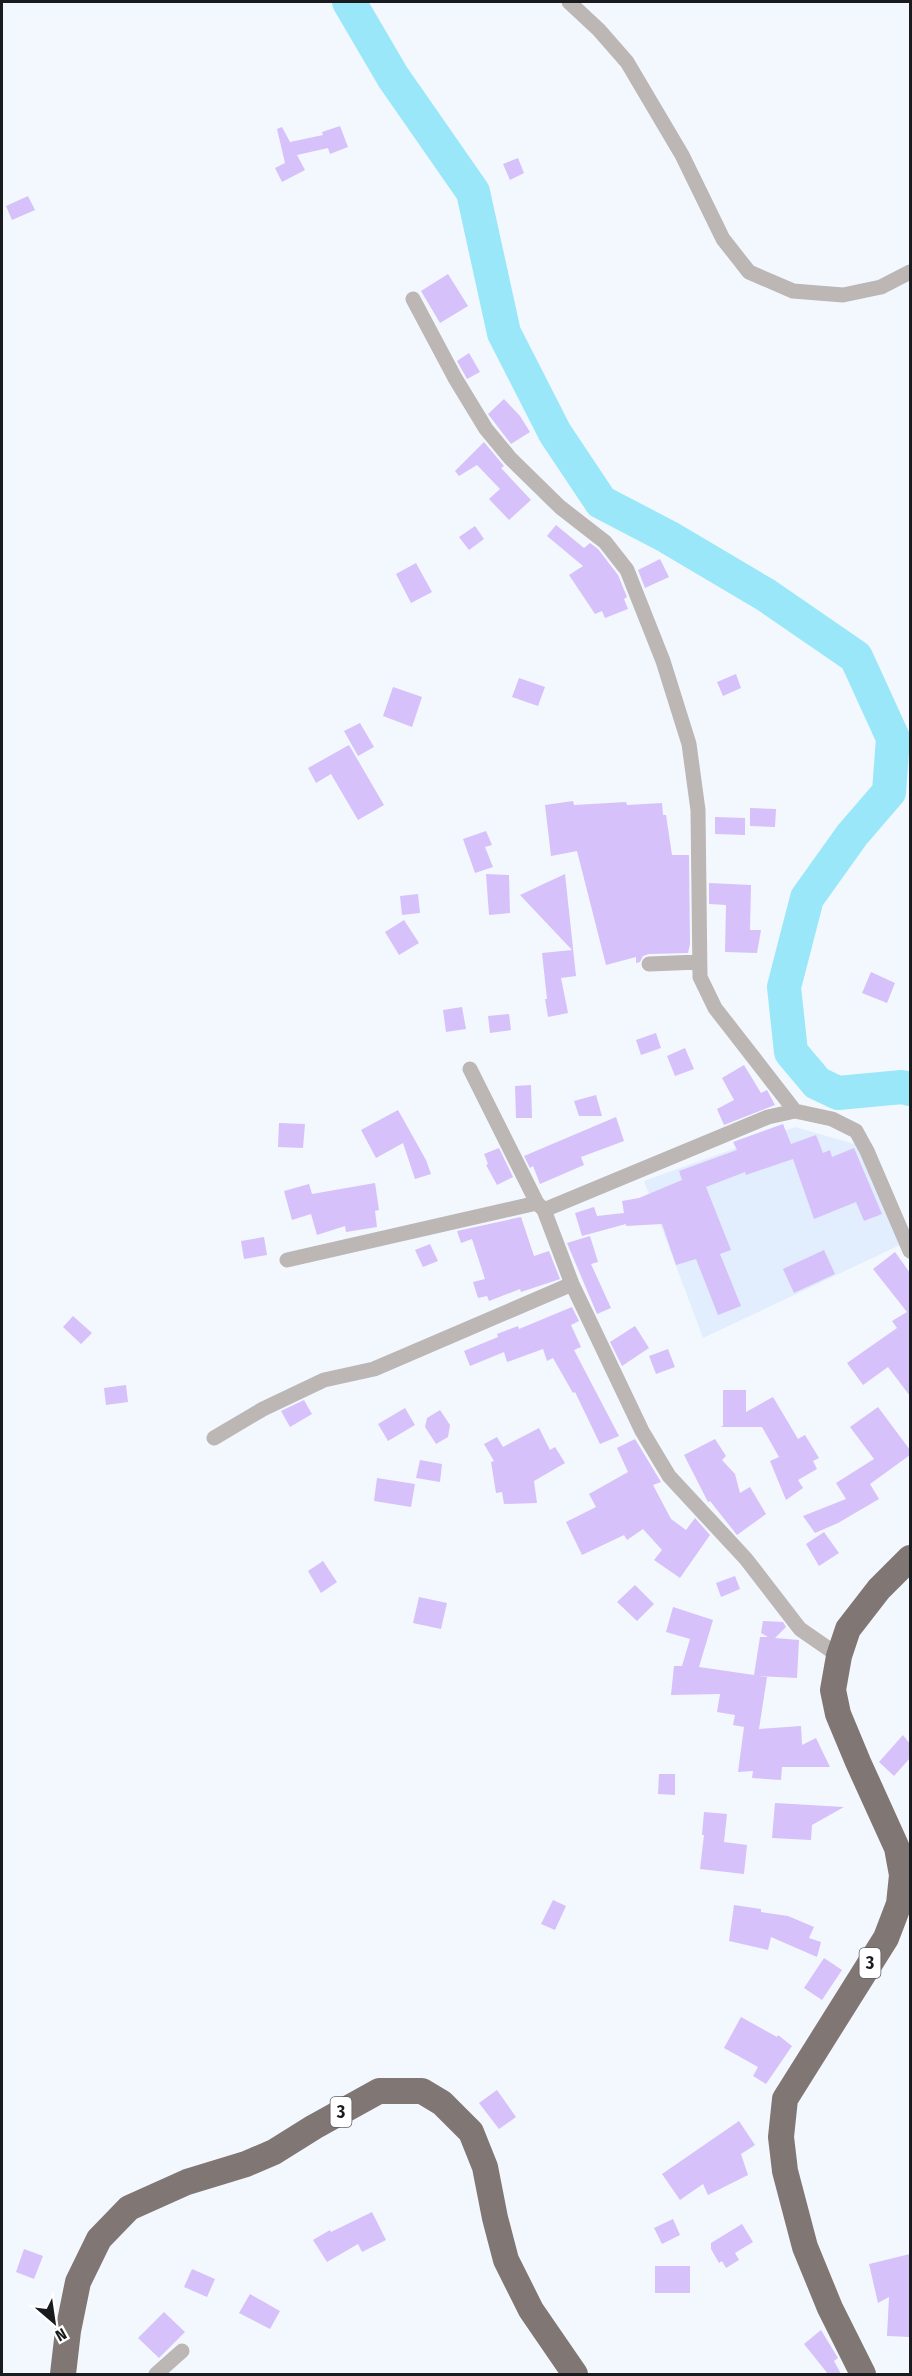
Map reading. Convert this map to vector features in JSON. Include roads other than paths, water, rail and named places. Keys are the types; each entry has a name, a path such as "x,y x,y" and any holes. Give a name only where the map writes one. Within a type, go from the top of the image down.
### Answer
{"highway":[{"name":"3","path":"862,2374 830,2308 805,2247 785,2171 781,2136 785,2098 886,1938 900,1904 902,1875 897,1848 838,1714 833,1690 839,1656 848,1629 879,1589 910,1558"},
{"name":"3","path":"63,2374 68,2331 78,2282 99,2239 129,2208 187,2182 246,2164 274,2152 379,2091 422,2091 442,2103 471,2132 485,2168 506,2260 531,2310 575,2374"}],"street":[{"path":"569,2 599,30 627,62 682,155 723,239 749,272 793,291 843,295 882,287 910,272"},
{"path":"413,299 455,378 486,429 510,458 560,507 605,542 627,570 663,661 688,744 698,810 700,977 715,1008 795,1111"},
{"path":"648,964 699,962"},
{"path":"470,1069 540,1207 572,1284 642,1431 669,1476 746,1559 800,1629 839,1656"},
{"path":"287,1260 540,1207 768,1117 795,1111 832,1119 856,1131 867,1151 910,1251"},
{"path":"214,1438 263,1408 324,1380 374,1370 572,1284"},
{"path":"156,2374 182,2351"}],"waterway":[{"path":"349,2 393,77 473,192 504,333 555,433 601,502 668,537 766,595 856,657 893,738 889,792 852,835 807,898 784,987 791,1052 817,1083 838,1093 902,1087 910,1089"}]}
